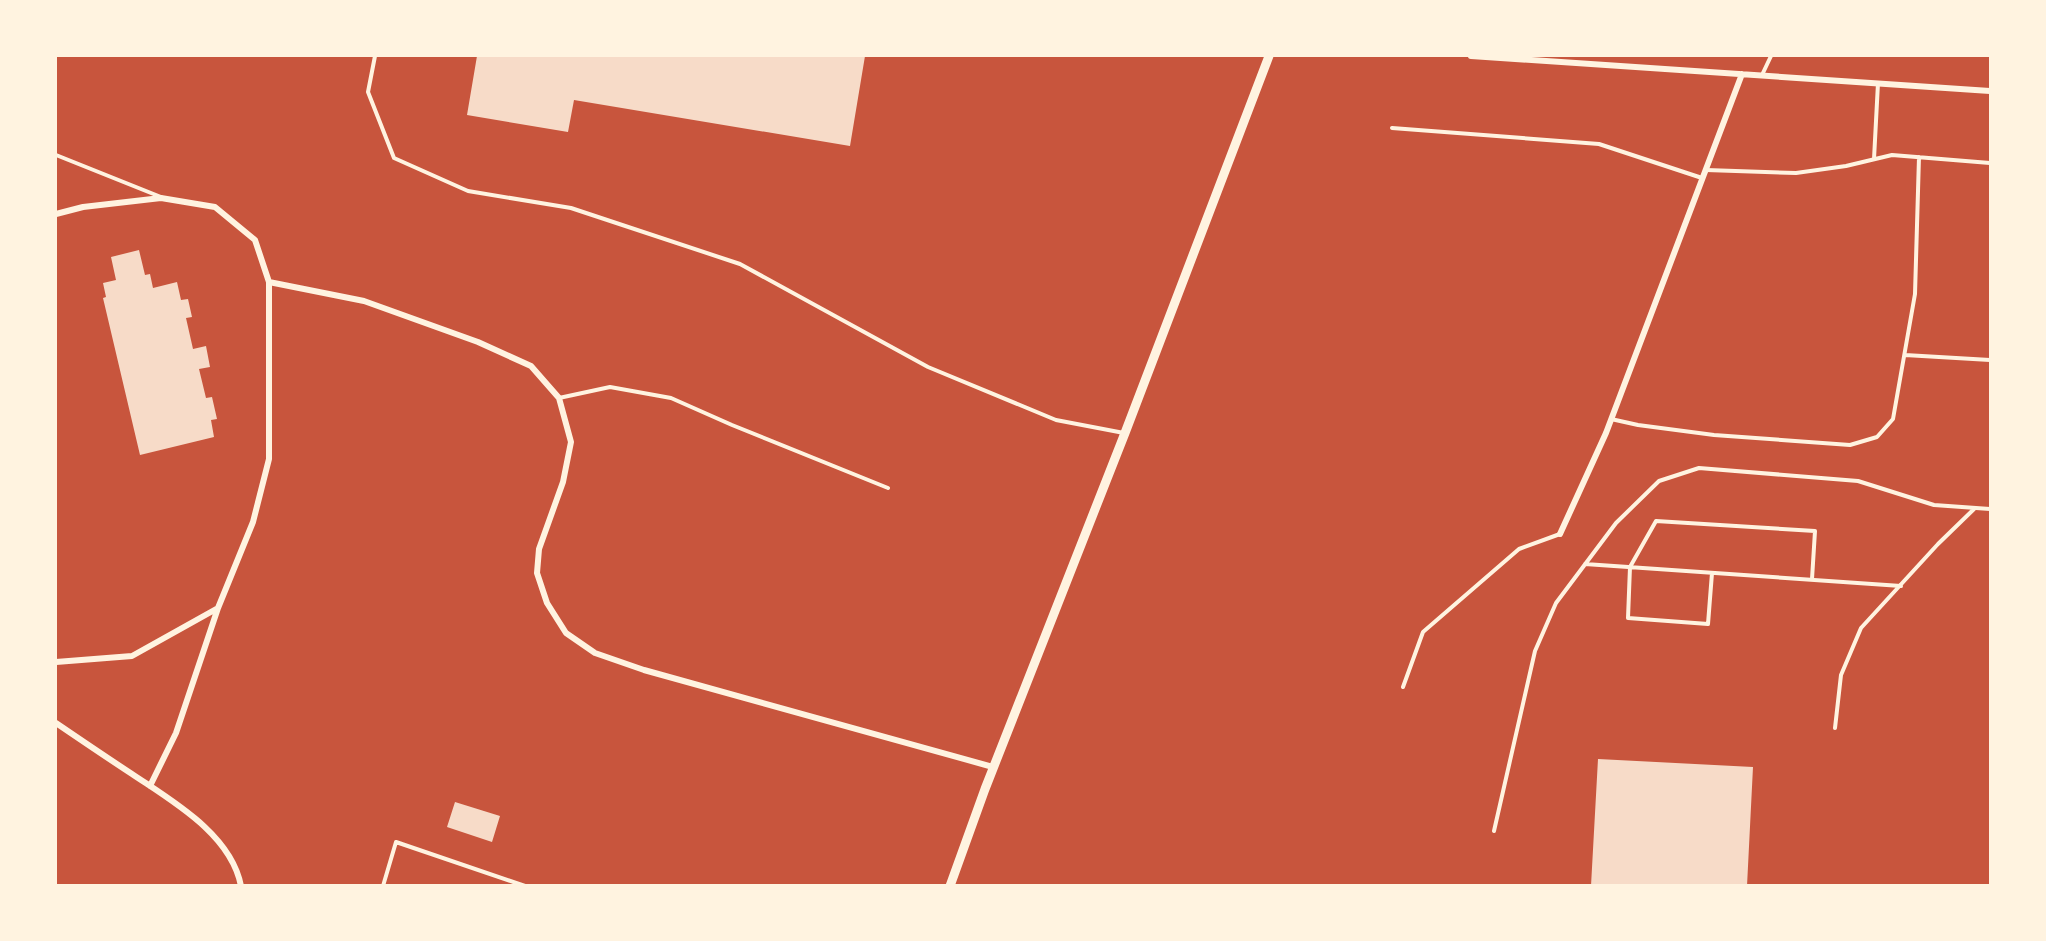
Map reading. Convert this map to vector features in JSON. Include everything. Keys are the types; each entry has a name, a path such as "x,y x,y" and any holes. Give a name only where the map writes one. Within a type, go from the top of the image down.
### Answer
{"street":[{"path":"950,885 993,767 1125,433 1269,56"},
{"path":"1471,56 1556,58 1742,74 1990,91"},
{"path":"1560,534 1611,419 1742,74"},
{"path":"56,214 83,207 161,198 214,207 255,240 270,282 269,459 253,522 218,608 176,733 150,786"},
{"path":"270,282 364,301 478,342 531,366 559,398 571,442 563,482 539,549 537,573 547,603 566,633 595,653 644,670 993,767"},
{"path":"56,662 132,656 218,608"},
{"path":"56,723 194,816 228,853 239,875 241,885"}],"lane":[{"path":"375,56 368,92 394,158 468,192 571,208 740,264 928,367 1056,420 1125,433"},
{"path":"1762,75 1771,56"},
{"path":"1874,159 1878,83"},
{"path":"1392,128 1599,144 1702,179"},
{"path":"56,154 161,198"},
{"path":"1706,170 1796,173 1846,166 1892,155 1990,163"},
{"path":"1611,419 1714,435 1850,445 1877,437 1893,419 1915,294 1919,157"},
{"path":"1905,355 1990,360"},
{"path":"559,398 610,387 671,398 888,488"},
{"path":"1494,831 1535,651 1556,603 1616,523 1659,481 1699,468 1858,481 1934,506 1990,509"},
{"path":"1835,728 1840,675 1861,628 1974,508"},
{"path":"1712,573 1708,624 1628,618 1630,567 1656,521 1815,531 1812,579"},
{"path":"1403,687 1423,632 1519,549 1560,534"},
{"path":"1585,564 1901,586"},
{"path":"383,885 396,842 525,885"}],"building":[{"path":"477,56 865,56 850,146 574,100 568,132 467,115"},
{"path":"139,250 145,275 150,274 153,288 177,282 181,300 188,299 192,317 186,318 193,349 206,346 210,367 199,369 206,398 212,397 217,419 211,420 214,437 140,455 103,298 106,297 103,283 116,280 111,257"},
{"path":"1598,759 1753,767 1747,886 1591,886"},
{"path":"455,802 500,816 492,842 447,827"}]}
